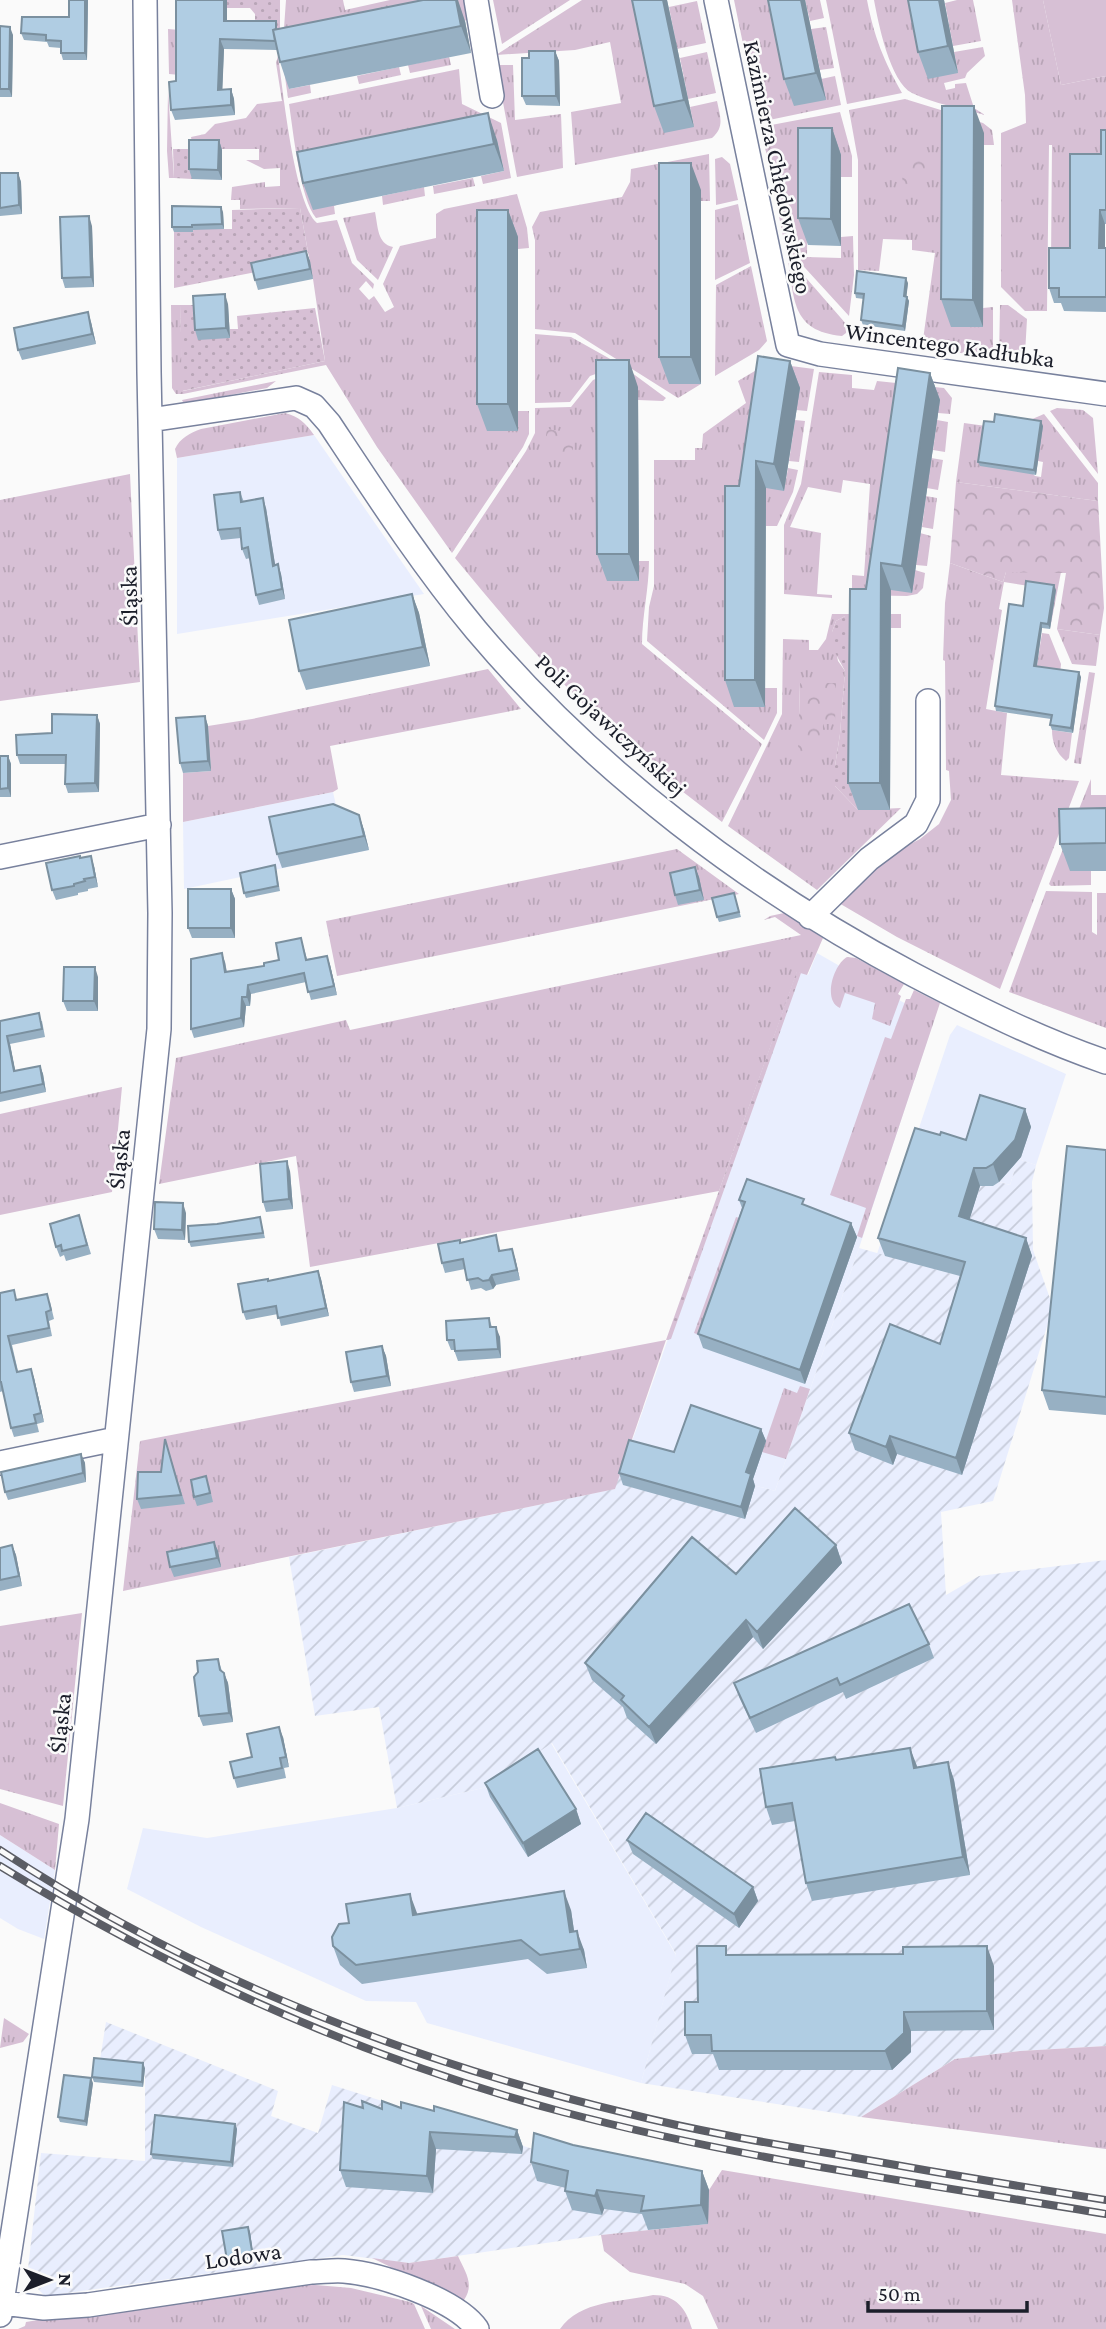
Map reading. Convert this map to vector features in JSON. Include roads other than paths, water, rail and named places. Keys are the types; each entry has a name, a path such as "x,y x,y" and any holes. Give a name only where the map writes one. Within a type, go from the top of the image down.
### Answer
{"street":[{"name":"Śląska","path":"1,2309 77,1819 159,1029 159,825 150,420 145,0"},
{"path":"476,0 492,96"},
{"name":"Kazimierza Chłędowskiego","path":"716,0 788,345"},
{"name":"Wincentego Kadłubka","path":"788,345 820,354 1106,394"},
{"name":"Poli Gojawiczyńskiej","path":"150,420 271,400 296,398 314,406 329,423 415,553 477,631 540,700 610,765 705,845 810,917 958,999 1054,1044 1106,1062"},
{"path":"810,917 869,859 916,824 928,800 928,701"},
{"path":"0,857 159,825"},
{"path":"0,1463 116,1439"},
{"name":"Lodowa","path":"1,2309 88,2305 311,2272 343,2270 411,2288 452,2308 477,2329"}],"railway":[{"path":"0,1850 72,1895 223,1974 301,2008 462,2067 543,2092 705,2131 1106,2200"},
{"path":"0,1866 134,1943 273,2010 344,2039 489,2091 697,2144 1106,2214"}]}
